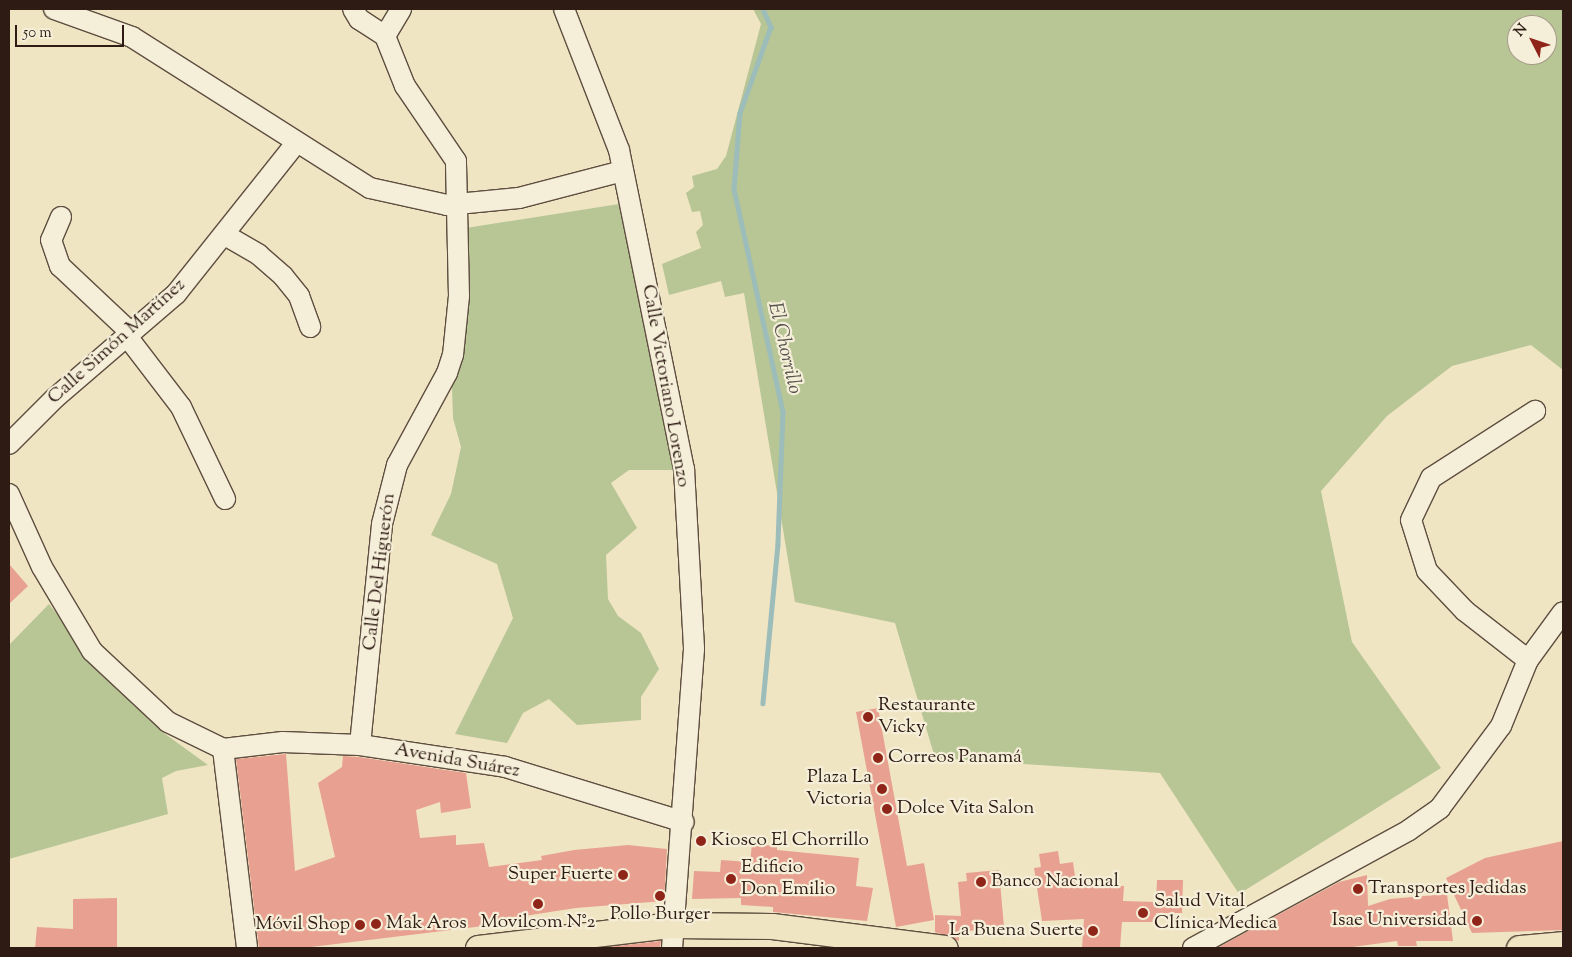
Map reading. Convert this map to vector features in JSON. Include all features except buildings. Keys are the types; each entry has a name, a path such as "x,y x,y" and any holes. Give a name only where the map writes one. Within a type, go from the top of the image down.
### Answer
{"main road":[{"path":"478,948 672,936 772,926 946,948"},
{"path":"1519,948 1563,944"}],"street":[{"path":"54,9 132,37 235,100 296,143 370,188 447,205 518,198 623,171"},
{"path":"353,9 359,19 386,36 401,9"},
{"name":"Calle Victoriano Lorenzo","path":"564,9 623,171 684,469 694,649 684,822 672,936"},
{"name":"Calle Del Higuerón","path":"360,745 382,524 390,486 406,444 447,373 453,355 459,296 456,162 405,86 386,36"},
{"name":"Calle Simón Martínez","path":"9,444 128,333 176,294 225,235 296,143"},
{"path":"61,217 51,240 60,266 128,333 181,407 225,499"},
{"path":"225,235 259,254 283,276 299,296 310,327"},
{"path":"1528,660 1465,611 1427,571 1411,520 1431,478 1534,411"},
{"path":"9,494 42,567 92,651 168,722 223,749 247,948"},
{"path":"1193,948 1409,830 1440,808 1501,726 1528,660 1563,612"},
{"name":"Avenida Suárez","path":"223,749 283,742 360,745 505,767 684,822"}],"green space":[{"path":"753,9 1563,9 1563,370 1531,345 1452,366 1387,416 1321,491 1352,642 1441,768 1239,894 1160,773 935,758 895,623 795,602 744,293 725,297 721,281 669,295 662,264 701,248 696,232 703,225 700,211 692,212 686,193 694,187 692,176 717,169 726,156 761,24"},
{"path":"619,204 674,470 629,470 611,483 637,528 606,555 608,599 618,616 641,633 659,669 641,697 641,720 577,725 549,699 523,713 507,743 455,734 513,618 497,564 431,535 451,494 461,447 453,418 447,231"},
{"path":"49,604 109,680 161,731 208,765 176,771 162,778 168,814 9,859 9,645"}],"waterway":[{"name":"El Chorrillo","path":"763,9 771,27 740,113 734,189 783,412 778,544 763,703"}],"place":[{"name":"Restaurante Vicky","path":"868,717"},
{"name":"Correos Panamá","path":"878,758"},
{"name":"Plaza La Victoria","path":"882,789"},
{"name":"Dolce Vita Salon","path":"887,809"},
{"name":"Kiosco El Chorrillo","path":"701,841"},
{"name":"Super Fuerte","path":"623,875"},
{"name":"Edificio Don Emilio","path":"731,879"},
{"name":"Banco Nacional","path":"981,882"},
{"name":"Transportes Jedidas","path":"1358,889"},
{"name":"Pollo Burger","path":"660,896"},
{"name":"Movilcom N°2","path":"538,904"},
{"name":"Salud Vital Clínica Medica","path":"1143,913"},
{"name":"Isae Universidad","path":"1477,921"},
{"name":"Mak Aros","path":"376,924"},
{"name":"Móvil Shop","path":"360,925"},
{"name":"La Buena Suerte","path":"1093,931"}]}
